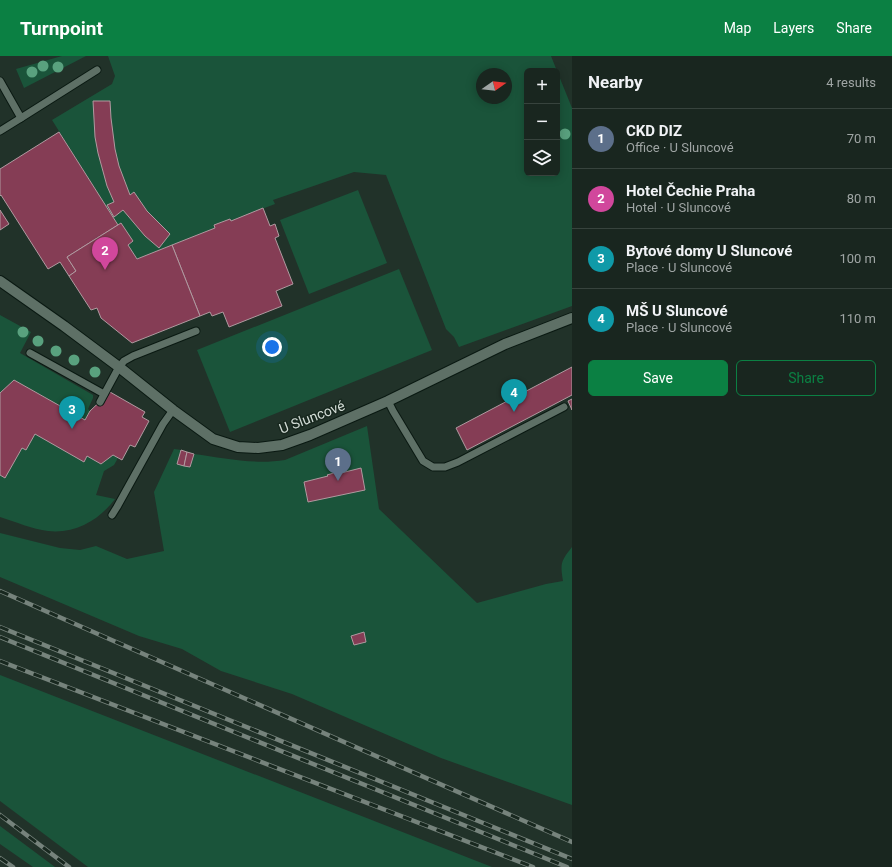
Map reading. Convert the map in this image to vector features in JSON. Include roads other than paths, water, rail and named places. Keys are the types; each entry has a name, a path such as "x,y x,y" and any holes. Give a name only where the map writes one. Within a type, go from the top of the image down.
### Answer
{"street":[{"name":"U Sluncové","path":"0,281 64,326 213,439 238,447 258,448 282,445 310,435 388,401 505,344 572,318"}],"lane":[{"path":"0,131 97,70"},
{"path":"0,81 21,118"},
{"path":"100,402 119,367 124,361 196,330"},
{"path":"30,353 104,394"},
{"path":"388,401 423,461 433,467 445,467 458,462 564,407"},
{"path":"112,515 118,507 163,424 173,410"}],"railway":[{"path":"0,591 572,842"},
{"path":"0,627 572,859"},
{"path":"0,637 567,867"},
{"path":"0,661 533,867"},
{"path":"0,815 69,867"},
{"path":"0,858 13,867"}],"place":[{"name":"Hotel Čechie Praha","path":"105,270"},
{"name":"MŠ U Sluncové","path":"514,412"},
{"name":"Bytové domy U Sluncové","path":"72,429"},
{"name":"CKD DIZ","path":"338,481"}]}
